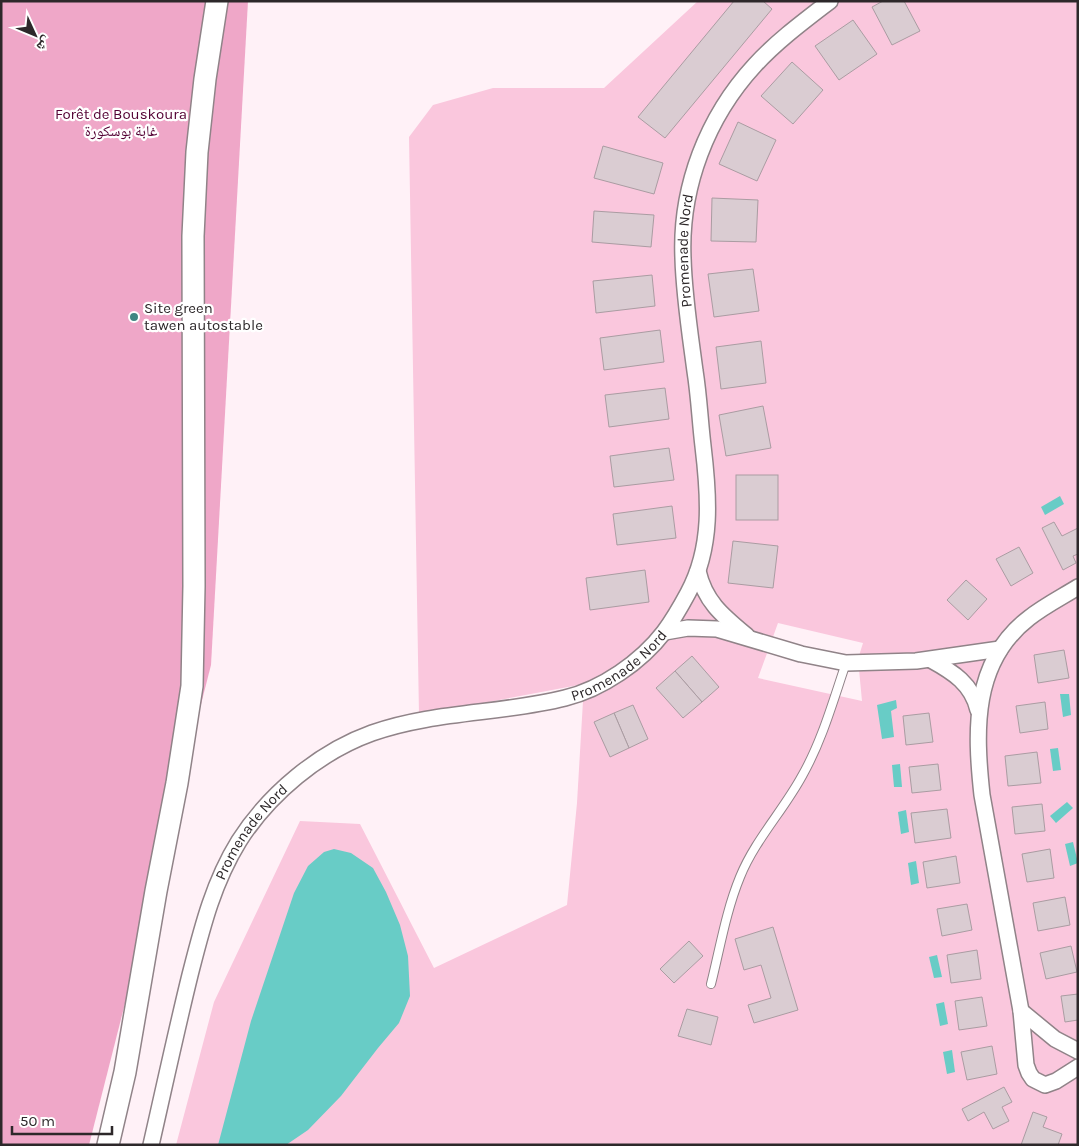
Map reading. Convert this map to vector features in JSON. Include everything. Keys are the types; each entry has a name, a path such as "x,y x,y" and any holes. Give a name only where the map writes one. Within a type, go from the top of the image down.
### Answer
{"street":[{"path":"108,1145 125,1072 185,737 192,686 194,586 193,236 197,152 205,79 217,1"},
{"name":"Promenade Nord","path":"152,1145 179,1022 213,892 237,845 258,815 274,798 326,756 373,733 427,719 569,697 596,686 628,667 665,632 690,590 703,558 707,533 708,505 696,375 685,295 682,256 684,220 690,185 708,133 733,91 756,64 785,36 830,1"},
{"path":"698,571 702,585 711,602 730,622 752,640"},
{"path":"1078,587 1029,617 1000,650 985,682 979,712 978,746 982,795 1021,1011 1026,1065 1033,1079 1042,1084 1049,1084 1078,1067"},
{"path":"665,632 688,628 717,629 801,654 846,663 931,660 1000,650"},
{"path":"931,660 951,672 969,687 976,700 979,712"},
{"path":"1021,1011 1055,1039 1078,1051"}],"lane":[{"path":"711,984 740,877 754,850 809,764 822,734 846,663"}],"shaded area":[{"path":"698,1 1078,1 1078,1145 176,1145 214,1002 300,821 360,824 434,968 567,905 577,803 584,684 419,715 409,137 433,105 493,88 604,88","holes":["778,623 863,643 858,659 862,701 758,678"]}],"green space":[{"name":"Forêt de Bouskoura غابة بوسكورة","path":"1,1 248,1 211,665 89,1145 1,1145"}],"water":[{"path":"1060,496 1064,504 1045,515 1041,507"},
{"path":"1060,694 1069,694 1071,715 1063,717"},
{"path":"896,700 897,708 891,711 894,737 882,739 877,705"},
{"path":"1058,748 1061,770 1053,771 1050,749"},
{"path":"900,764 902,787 894,787 892,765"},
{"path":"1067,802 1073,808 1056,823 1050,816"},
{"path":"906,810 909,832 901,834 898,812"},
{"path":"1073,842 1078,863 1070,866 1065,844"},
{"path":"334,849 351,853 373,868 386,892 400,925 408,956 410,996 399,1023 341,1096 308,1130 286,1145 218,1145 251,1021 294,893 308,866 324,852"},
{"path":"916,861 919,883 911,885 908,863"},
{"path":"937,955 942,977 934,978 929,957"},
{"path":"944,1002 948,1024 940,1026 936,1004"},
{"path":"952,1050 955,1072 947,1074 943,1052"}],"building":[{"path":"734,1 763,1 772,9 665,138 638,117"},
{"path":"883,1 904,1 920,31 892,45 872,7"},
{"path":"853,20 877,54 839,80 815,46"},
{"path":"792,62 823,90 793,124 761,96"},
{"path":"738,122 776,140 757,181 719,164"},
{"path":"603,146 663,163 654,194 594,178"},
{"path":"712,198 758,200 756,242 711,241"},
{"path":"594,211 654,215 651,247 592,242"},
{"path":"753,269 759,311 714,317 708,274"},
{"path":"652,275 655,306 596,313 593,281"},
{"path":"660,330 664,362 604,370 600,338"},
{"path":"761,341 766,383 721,389 716,347"},
{"path":"665,388 669,419 609,427 605,395"},
{"path":"763,406 771,448 726,456 719,415"},
{"path":"669,448 674,480 614,487 610,456"},
{"path":"736,475 778,475 778,520 736,520"},
{"path":"672,506 676,538 617,545 613,514"},
{"path":"1054,522 1062,536 1078,528 1078,554 1073,556 1076,563 1063,570 1042,528"},
{"path":"733,541 778,546 773,588 728,583"},
{"path":"1019,547 1033,573 1011,586 996,559"},
{"path":"645,570 649,602 590,610 586,578"},
{"path":"966,580 987,599 968,620 947,600"},
{"path":"1064,650 1069,678 1038,683 1034,655"},
{"path":"692,656 719,687 702,702 675,671"},
{"path":"675,671 702,702 683,718 656,688"},
{"path":"1045,702 1048,729 1020,733 1016,706"},
{"path":"633,705 648,739 629,748 614,713"},
{"path":"614,713 629,748 610,757 594,722"},
{"path":"929,713 933,742 906,745 903,716"},
{"path":"1037,752 1041,783 1008,786 1005,756"},
{"path":"938,764 941,790 912,793 909,767"},
{"path":"1042,804 1045,831 1015,834 1012,807"},
{"path":"947,809 951,838 915,843 911,813"},
{"path":"1050,849 1054,878 1027,882 1022,854"},
{"path":"956,856 960,883 927,888 923,862"},
{"path":"1065,897 1070,925 1038,931 1033,903"},
{"path":"967,904 972,930 942,936 937,909"},
{"path":"773,927 798,1010 754,1023 748,1005 771,998 761,965 744,970 735,939"},
{"path":"689,941 703,956 674,983 660,969"},
{"path":"1071,946 1077,972 1046,979 1040,953"},
{"path":"977,950 981,979 951,983 947,955"},
{"path":"1078,994 1078,1020 1065,1022 1061,996"},
{"path":"982,997 987,1026 959,1030 955,1001"},
{"path":"687,1009 718,1017 711,1045 678,1036"},
{"path":"992,1046 997,1074 967,1080 961,1052"},
{"path":"1004,1087 1012,1102 1002,1107 1009,1121 993,1129 984,1112 968,1121 962,1109"},
{"path":"1033,1112 1047,1117 1043,1127 1062,1134 1058,1145 1021,1145"}],"place":[{"name":"Site green tawen autostable","path":"134,317"}]}
